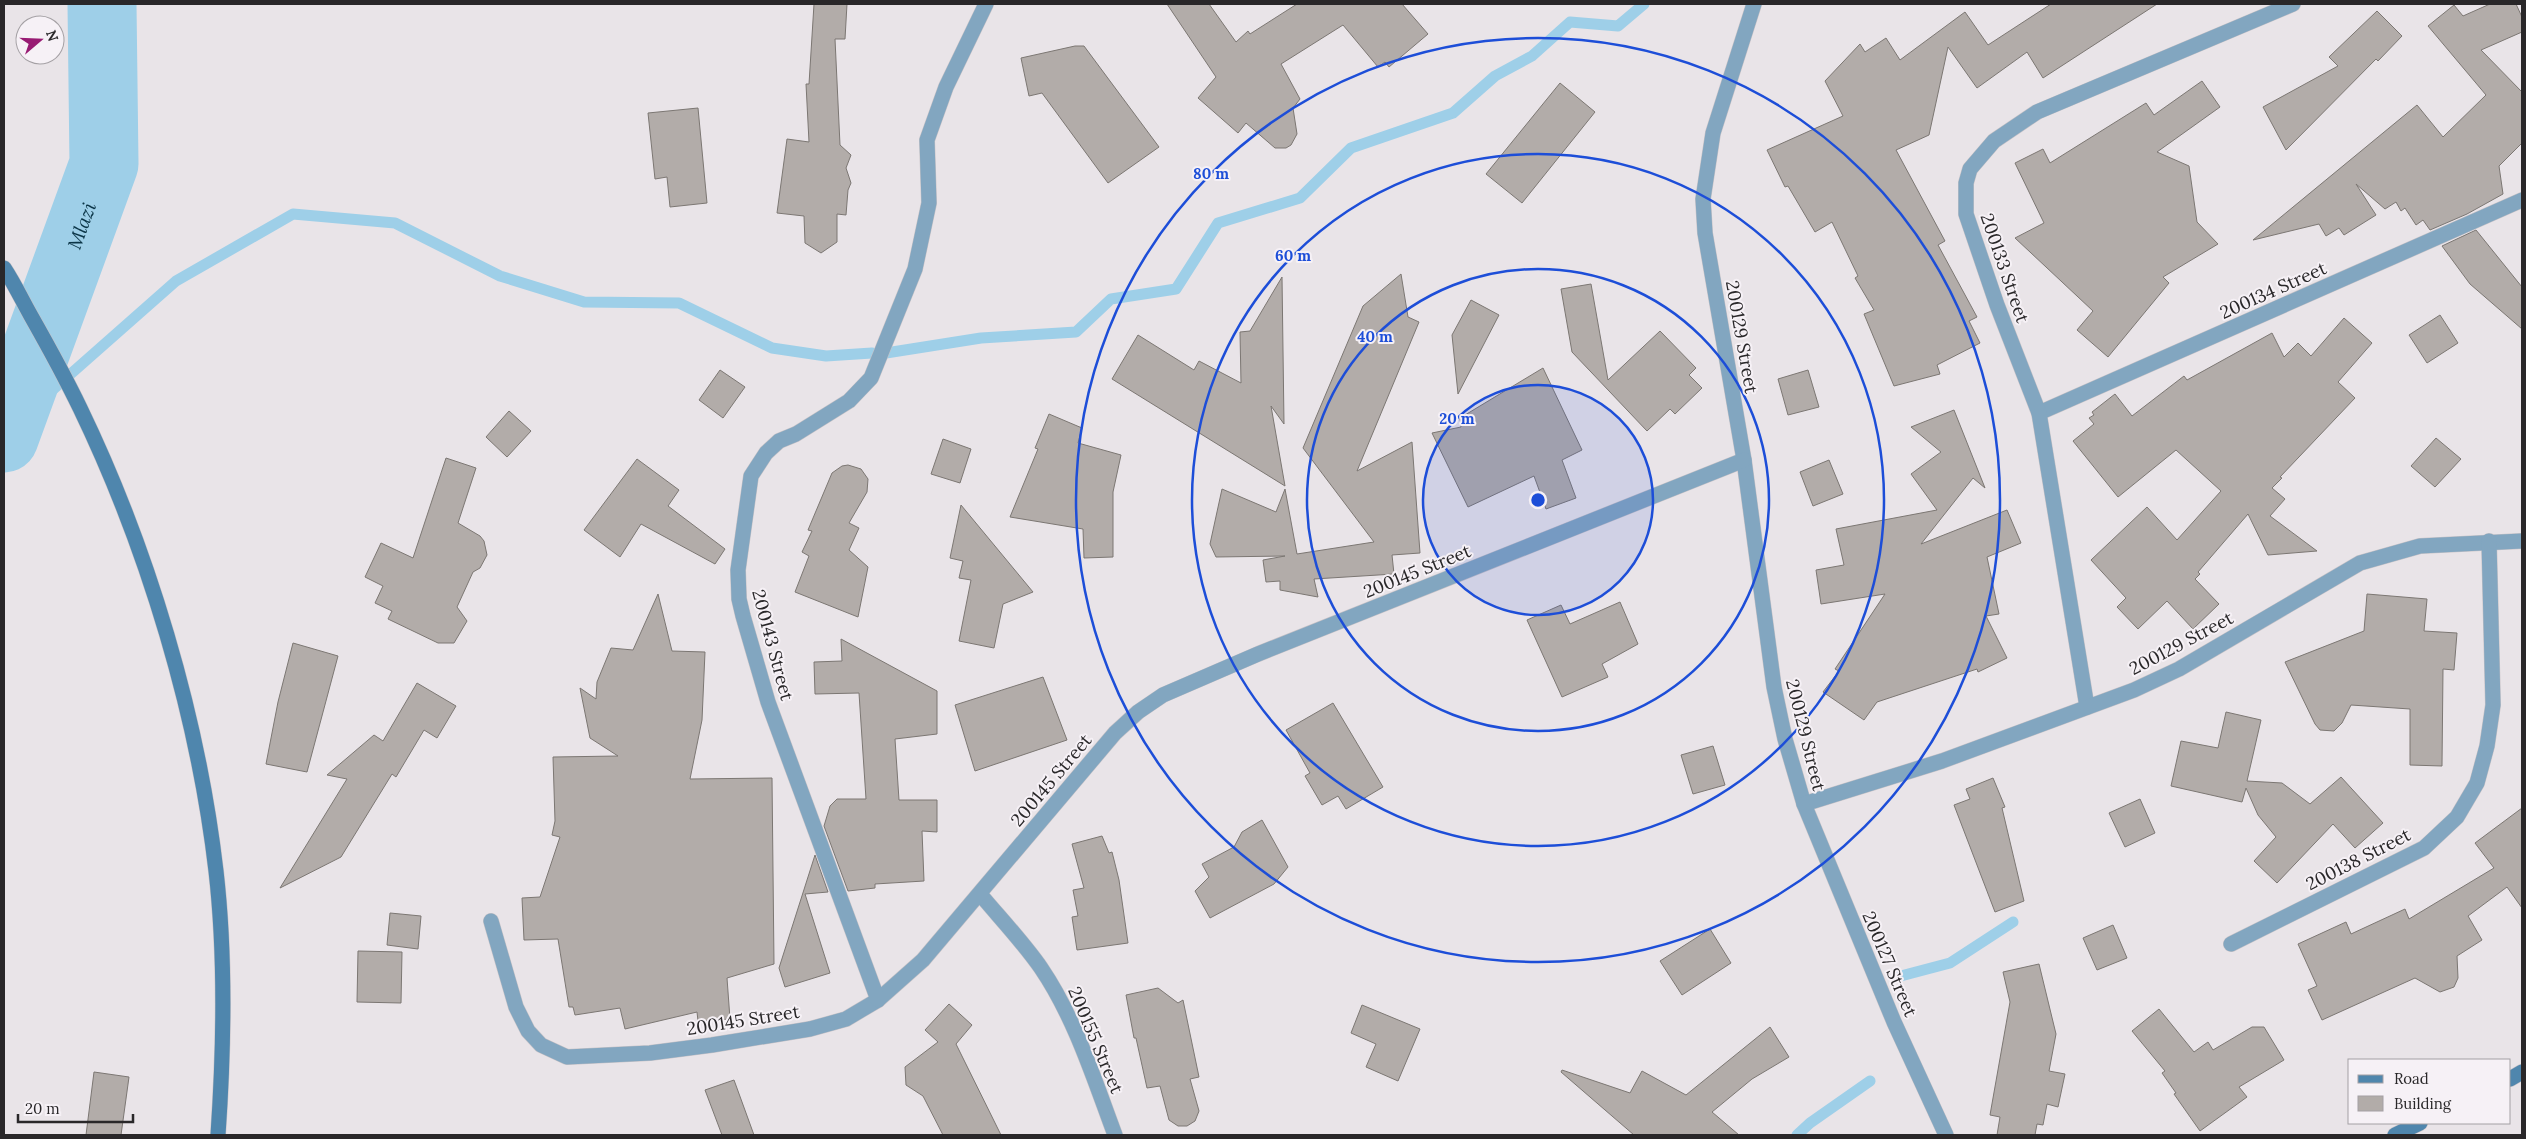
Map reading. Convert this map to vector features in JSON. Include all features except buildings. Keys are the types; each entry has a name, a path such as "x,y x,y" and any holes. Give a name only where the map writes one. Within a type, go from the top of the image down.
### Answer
{"street":[{"name":"200143 Street","path":"878,1000 768,702 739,599 738,570 751,476 766,453 779,441 796,434 849,401 872,378 915,269 919,252 929,203 927,140 946,87 986,4"},
{"name":"200129 Street","path":"1754,4 1713,133 1703,199 1705,233 1744,460 1774,687 1804,804 1942,761 2134,690 2179,669 2360,563 2420,546 2522,541"},
{"name":"200133 Street","path":"2087,707 2039,413 1997,305 1966,214 1966,184 1970,169 1994,140 2037,112 2292,4"},
{"name":"200134 Street","path":"2039,413 2522,200"},
{"path":"4,268 66,378 111,472 148,577 179,681 204,783 216,872 223,981 218,1135"},
{"name":"200145 Street","path":"491,921 516,1007 528,1032 542,1045 567,1058 650,1053 810,1029 846,1019 878,1000 923,960 1115,733 1138,712 1163,695 1258,654 1744,460"},
{"name":"200138 Street","path":"2231,944 2424,848 2457,817 2477,783 2487,746 2493,705 2489,542"},
{"name":"200127 Street","path":"1804,804 1894,1022 1946,1135"},
{"name":"200155 Street","path":"980,894 1040,967 1058,998 1078,1038 1115,1135"},
{"path":"2395,1135 2418,1124"}],"waterway":[{"name":"Mlazi","path":"4,438 104,164 102,4"},
{"path":"886,353 981,338 1076,332 1111,299 1176,289 1218,223 1300,198 1351,148 1453,113 1495,76 1532,56 1570,22 1618,26 1644,4"},
{"path":"6,431 176,281 293,214 395,223 500,276 584,302 679,303 772,348 826,356 872,353"},
{"path":"1897,977 1950,963 2013,922"},
{"path":"1797,1135 1810,1123 1870,1081"}]}
